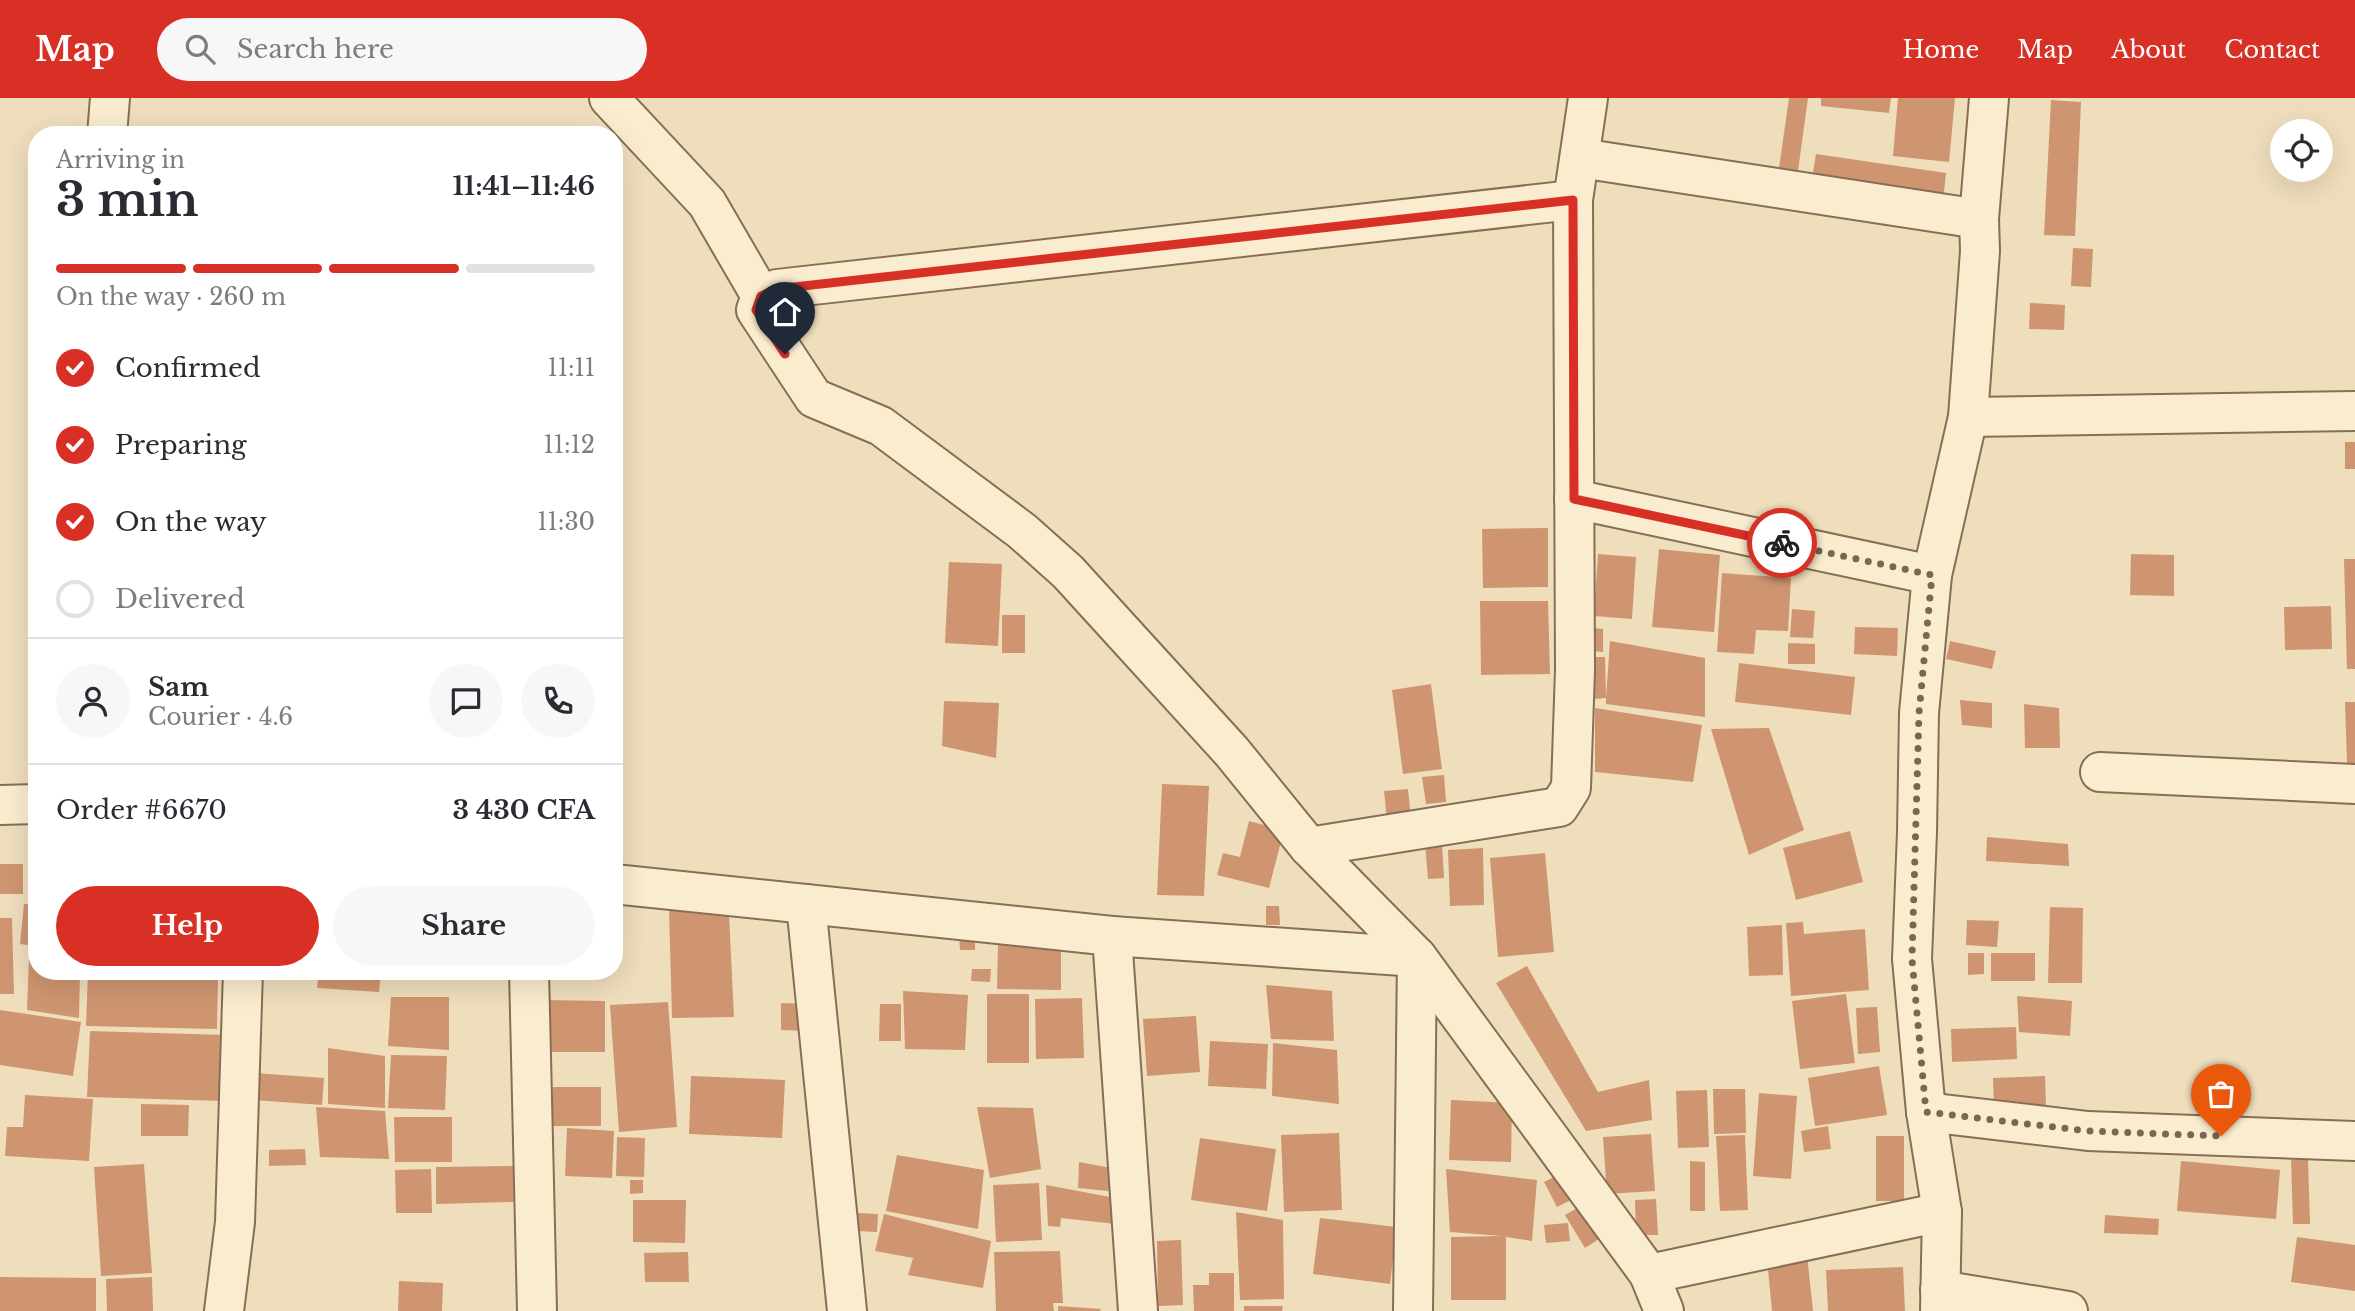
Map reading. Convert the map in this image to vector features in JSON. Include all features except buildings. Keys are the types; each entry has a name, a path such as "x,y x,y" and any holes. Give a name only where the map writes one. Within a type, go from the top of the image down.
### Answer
{"street":[{"path":"108,126 110,98"},
{"path":"1309,846 1559,807 1571,788 1576,670 1573,200 1588,98"},
{"path":"1989,98 1968,417 1932,575 1919,713 1912,959 1926,1112 1942,1212 1940,1301 2068,1311"},
{"path":"617,103 707,203 761,296"},
{"path":"1580,158 1979,219"},
{"path":"1573,200 776,289 761,296 756,310 814,398 881,426 1022,531 1059,564 1232,752 1309,846 1417,957 1649,1274 1664,1311"},
{"path":"1968,417 2355,411"},
{"path":"1574,499 1932,575"},
{"path":"2100,772 2355,784"},
{"path":"0,805 28,804"},
{"path":"623,885 1112,936 1417,957"},
{"path":"806,904 847,1311"},
{"path":"1112,936 1138,1311"},
{"path":"1413,1311 1417,957"},
{"path":"224,1311 235,1222 243,980"},
{"path":"529,980 537,1311"},
{"path":"1926,1112 2088,1131 2355,1141"},
{"path":"1649,1274 1942,1212"}],"way so far":[{"path":"1782,543 1932,575 1919,713 1912,959 1926,1112 2088,1131 2221,1136"}],"route":[{"path":"785,354 756,310 761,296 776,289 1573,200 1574,499 1782,543"}]}
